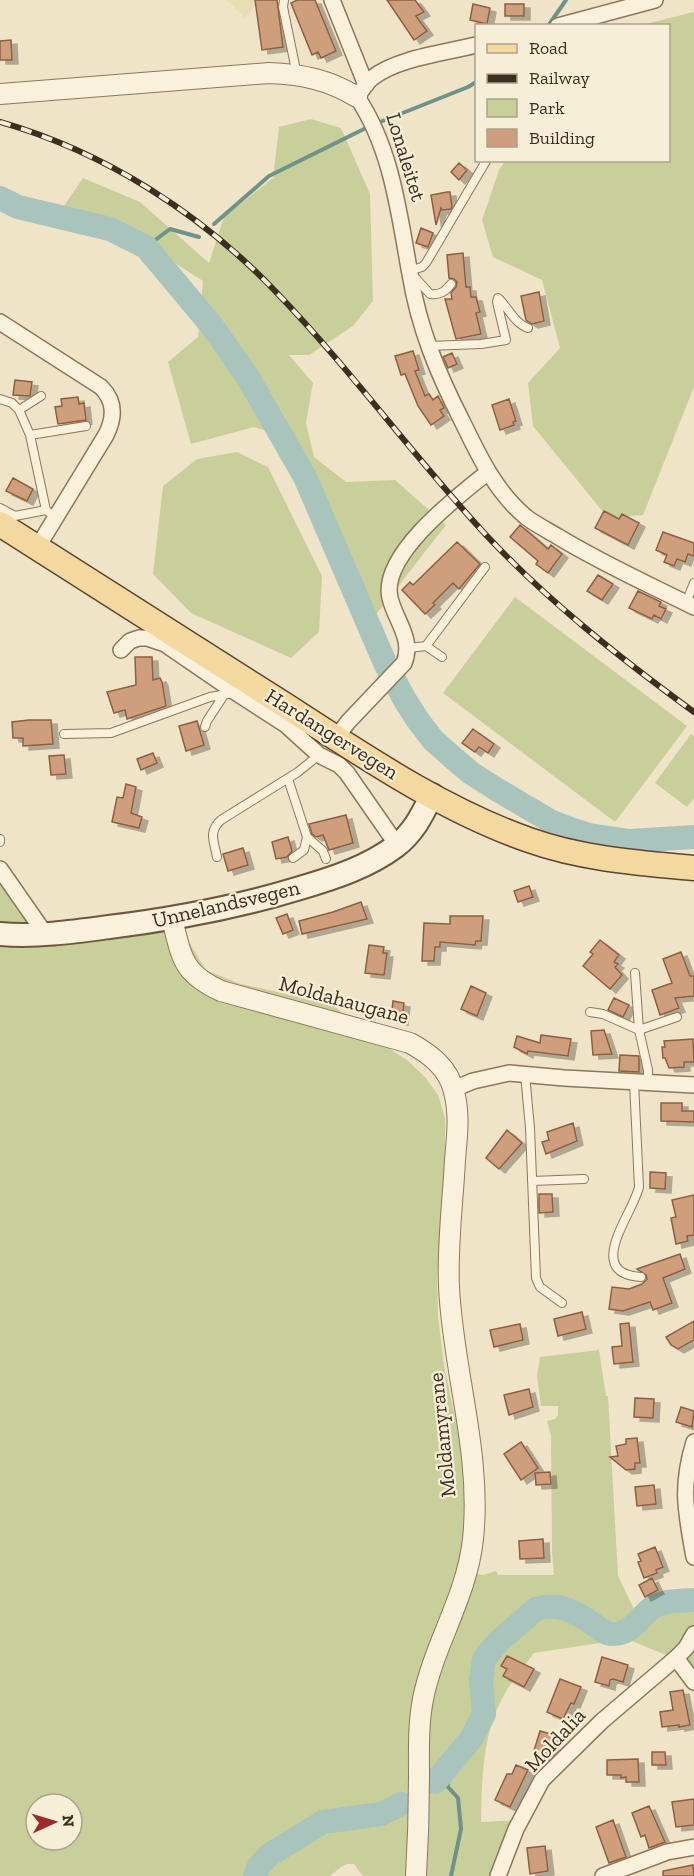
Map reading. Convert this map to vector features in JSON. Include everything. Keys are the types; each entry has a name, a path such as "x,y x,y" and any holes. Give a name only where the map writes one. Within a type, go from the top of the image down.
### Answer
{"main road":[{"name":"Hardangervegen","path":"0,524 327,747 513,834 549,846 588,855 694,868"},
{"name":"Unnelandsvegen","path":"0,934 46,935 172,919 270,897 343,875 384,855 411,833 432,795"}],"street":[{"path":"332,0 362,91 385,70 475,45"},
{"path":"565,24 655,0"},
{"name":"Lonaleitet","path":"0,94 269,73 297,75 362,91 390,174 409,271 421,305 428,346 452,402 501,493 527,518 597,559 690,605"},
{"path":"0,322 101,387 111,400 113,409 111,426 51,514 37,548"},
{"path":"327,747 383,685 406,655 390,597 388,584 392,569 409,544 454,500 488,472"},
{"path":"121,650 130,641 147,638 156,640 172,648 229,694 327,747 397,845"},
{"path":"0,869 46,935"},
{"name":"Moldahaugane","path":"172,919 184,961 190,972 199,980 221,992 410,1043 427,1052 438,1063 454,1089"},
{"path":"454,1089 473,1080 509,1073 694,1085"},
{"name":"Moldamyrane","path":"416,1876 419,1725 423,1700 429,1672 465,1578 473,1538 474,1461 451,1314 449,1284 458,1119 454,1089"},
{"path":"694,1442 687,1468 684,1503 694,1557"},
{"name":"Moldalia","path":"498,1876 516,1829 542,1780 602,1721 676,1658 694,1635"},
{"path":"676,1658 694,1682"},
{"path":"603,1876 667,1852 694,1847"}],"lane":[{"path":"284,0 283,7 297,75"},
{"path":"451,284 439,295 430,294 409,271 422,267 426,263 485,162"},
{"path":"428,346 481,344 506,340 498,298 522,326 528,328"},
{"path":"19,410 41,396"},
{"path":"0,399 12,403 19,410 30,435 51,514 15,516 0,508"},
{"path":"30,435 87,426"},
{"path":"406,655 426,646 485,567"},
{"path":"690,605 694,583"},
{"path":"426,646 442,657"},
{"path":"205,727 207,721 229,694"},
{"path":"64,734 111,734 210,697 229,694"},
{"path":"217,857 213,836 215,826 221,820 288,779 327,747"},
{"path":"288,779 307,837 323,851 326,859"},
{"path":"293,858 304,850 307,837"},
{"path":"635,973 639,1030 648,1070 641,1083 639,1187 637,1197 614,1241 613,1250 619,1271 625,1275 641,1277"},
{"path":"590,1012 603,1014 639,1030 677,1017"},
{"path":"525,1074 536,1278 540,1287 562,1303"},
{"path":"532,1181 584,1179"}],"shaded area":[{"path":"227,0 260,0 245,18"}],"green space":[{"path":"694,12 694,387 643,515 608,518 533,426 528,383 560,348 542,280 493,257 482,220 499,170 504,162 670,162 670,24 645,24"},
{"path":"311,119 341,128 370,194 373,301 353,326 309,355 289,355 313,383 306,423 314,457 346,482 395,480 446,525 371,621 350,595 340,547 291,439 254,427 191,444 168,362 198,337 203,281 109,221 64,206 83,178 140,202 209,263 224,217 273,178 279,127"},
{"path":"237,452 268,467 322,576 319,632 291,658 191,613 153,574 163,486 197,459"},
{"path":"515,597 687,726 615,822 443,693"},
{"path":"691,734 694,736 694,798 687,807 655,783"},
{"path":"0,867 36,929 165,917 181,929 206,970 241,984 332,1004 365,1033 407,1060 425,1077 438,1095 445,1118 437,1279 438,1316 444,1365 466,1470 468,1510 459,1570 483,1575 496,1571 498,1575 554,1575 551,1435 547,1421 555,1419 558,1415 558,1406 541,1406 537,1376 540,1357 599,1350 606,1396 608,1396 618,1576 634,1609 675,1590 694,1589 694,1679 678,1660 632,1641 607,1642 534,1653 511,1684 491,1725 482,1790 481,1822 522,1820 498,1876 363,1876 354,1864 347,1864 330,1876 0,1876"}],"building":[{"path":"255,0 277,0 283,47 262,50"},
{"path":"297,0 315,0 336,51 321,58 318,52 312,55 291,3"},
{"path":"387,0 415,0 424,12 416,16 427,31 414,40"},
{"path":"473,4 490,8 487,24 470,20"},
{"path":"505,4 524,4 524,16 505,16"},
{"path":"11,40 12,60 0,60 0,41"},
{"path":"459,163 467,170 459,180 451,172"},
{"path":"450,192 452,207 442,210 441,208 436,225 431,195"},
{"path":"421,228 433,233 428,247 416,243"},
{"path":"463,253 466,287 470,287 471,297 476,297 480,312 476,313 481,334 456,339 445,299 452,299 451,293 457,282 449,278 447,255"},
{"path":"539,292 544,321 532,324 526,320 521,296"},
{"path":"413,351 419,370 415,371 425,396 429,394 433,400 438,396 444,408 440,410 444,416 431,425 418,406 405,374 401,375 395,356"},
{"path":"452,353 457,364 448,368 443,357"},
{"path":"15,380 32,382 30,396 13,395"},
{"path":"78,397 79,404 84,403 86,420 58,424 55,407 62,406 61,399"},
{"path":"509,399 516,421 513,422 514,425 500,430 492,405"},
{"path":"13,478 33,489 27,501 6,491"},
{"path":"604,511 619,519 622,514 639,523 628,545 595,528"},
{"path":"520,525 548,549 551,545 562,554 548,573 536,564 538,561 510,537"},
{"path":"663,532 694,543 694,556 688,554 685,562 677,559 674,566 664,562 667,555 656,550"},
{"path":"457,542 480,564 459,589 453,583 425,614 402,590 410,582 413,585"},
{"path":"598,575 613,584 602,600 587,591"},
{"path":"638,591 661,602 659,606 666,609 661,619 654,615 652,619 629,608"},
{"path":"135,657 152,657 153,680 160,678 162,682 166,706 127,719 125,710 114,713 107,692 136,685"},
{"path":"51,720 53,744 23,746 23,738 13,738 12,722"},
{"path":"197,721 204,745 186,751 179,726"},
{"path":"473,729 494,744 488,753 479,747 475,752 462,743"},
{"path":"153,753 157,763 141,770 137,759"},
{"path":"64,755 66,774 51,775 49,756"},
{"path":"126,784 136,787 131,813 142,817 139,828 112,822 117,797 123,798"},
{"path":"346,815 353,843 329,850 323,835 316,837 312,834 309,824"},
{"path":"288,837 292,851 287,857 276,859 272,842"},
{"path":"243,848 248,865 228,871 223,854"},
{"path":"529,886 533,897 518,902 514,891"},
{"path":"361,902 367,919 302,934 299,921"},
{"path":"287,914 293,930 283,934 276,918"},
{"path":"450,916 483,916 481,941 476,941 475,945 440,942 440,947 435,947 434,961 422,961 424,923 450,924"},
{"path":"600,940 619,955 614,962 618,964 615,967 622,975 610,989 583,966 593,954 590,952"},
{"path":"369,945 384,947 383,953 387,953 384,975 365,973"},
{"path":"681,952 690,976 694,976 694,996 675,998 679,1008 660,1015 652,990 672,983 663,959"},
{"path":"471,986 486,993 477,1016 461,1009"},
{"path":"614,998 629,1005 623,1017 608,1010"},
{"path":"393,1001 404,1003 402,1021 391,1019"},
{"path":"604,1030 612,1054 593,1055 591,1031"},
{"path":"541,1035 571,1039 568,1056 528,1051 527,1054 514,1047 517,1036 540,1043"},
{"path":"693,1039 694,1062 684,1062 684,1067 669,1068 663,1058 664,1041"},
{"path":"620,1055 639,1056 639,1072 619,1071"},
{"path":"661,1103 682,1103 682,1111 694,1111 694,1122 661,1121"},
{"path":"573,1123 577,1141 546,1154 542,1142 549,1140 547,1132"},
{"path":"507,1130 522,1143 499,1169 486,1158"},
{"path":"650,1172 666,1173 665,1189 650,1188"},
{"path":"539,1194 552,1194 553,1212 539,1213"},
{"path":"694,1195 694,1235 687,1236 688,1241 676,1244 671,1218 676,1217 672,1200"},
{"path":"680,1254 685,1269 663,1278 672,1303 653,1310 650,1302 623,1311 609,1309 612,1287 629,1289 642,1284 647,1279 646,1275 637,1269"},
{"path":"582,1312 586,1329 558,1336 554,1319"},
{"path":"694,1321 694,1340 678,1349 671,1345 666,1337"},
{"path":"629,1323 633,1362 614,1364 612,1347 622,1346 620,1324"},
{"path":"520,1324 523,1340 494,1347 490,1330"},
{"path":"529,1389 533,1407 509,1415 504,1395"},
{"path":"635,1398 654,1399 653,1418 634,1417"},
{"path":"681,1407 694,1411 692,1427 676,1422"},
{"path":"637,1438 640,1463 635,1463 635,1469 626,1470 610,1457 618,1456 616,1446 626,1444 626,1439"},
{"path":"521,1442 538,1468 521,1480 504,1454"},
{"path":"550,1472 551,1484 536,1485 535,1473"},
{"path":"654,1485 656,1504 637,1506 635,1487"},
{"path":"543,1539 544,1558 520,1559 519,1541"},
{"path":"655,1547 663,1567 656,1570 657,1573 644,1578 638,1562 641,1561 638,1554"},
{"path":"652,1578 658,1590 645,1597 639,1585"},
{"path":"507,1656 534,1669 524,1687 503,1676 507,1669 501,1666"},
{"path":"602,1657 628,1665 623,1682 613,1679 610,1680 609,1686 595,1682"},
{"path":"560,1679 581,1687 574,1704 571,1703 563,1719 547,1712"},
{"path":"683,1690 690,1725 662,1727 660,1712 673,1710 670,1692"},
{"path":"540,1731 555,1735 549,1758 533,1754"},
{"path":"652,1752 665,1752 666,1765 652,1765"},
{"path":"638,1759 639,1782 626,1782 626,1777 621,1778 621,1775 607,1775 607,1760"},
{"path":"516,1765 528,1770 510,1807 495,1800 507,1774 512,1774"},
{"path":"694,1799 694,1825 676,1827 672,1802"},
{"path":"649,1806 665,1842 649,1848 645,1835 641,1837 632,1813"},
{"path":"613,1820 626,1857 609,1863 596,1827"},
{"path":"545,1846 548,1871 530,1874 527,1848"},
{"path":"693,1865 694,1876 663,1876 663,1871"}],"waterway":[{"path":"549,24 566,0"},
{"path":"375,124 475,83"},
{"path":"214,224 269,176 368,127"},
{"path":"0,198 18,207 110,229 146,247 212,326 247,376 305,477 385,663 405,700 433,740 471,773 552,822 573,830 589,835 630,841 694,837"},
{"path":"146,247 170,229 199,237"},
{"path":"435,1782 471,1739 484,1714 481,1681 484,1659 498,1642 536,1609 561,1607 582,1617 603,1632 619,1634 630,1629 657,1605 673,1601 694,1600"},
{"path":"446,1768 448,1787 458,1798 461,1829 451,1876"},
{"path":"255,1876 259,1866 269,1855 323,1822 381,1814 401,1804"}],"railway":[{"path":"0,122 77,150 114,168 150,189 217,237 248,264 304,322 433,475 510,560 586,628 694,712"}]}
